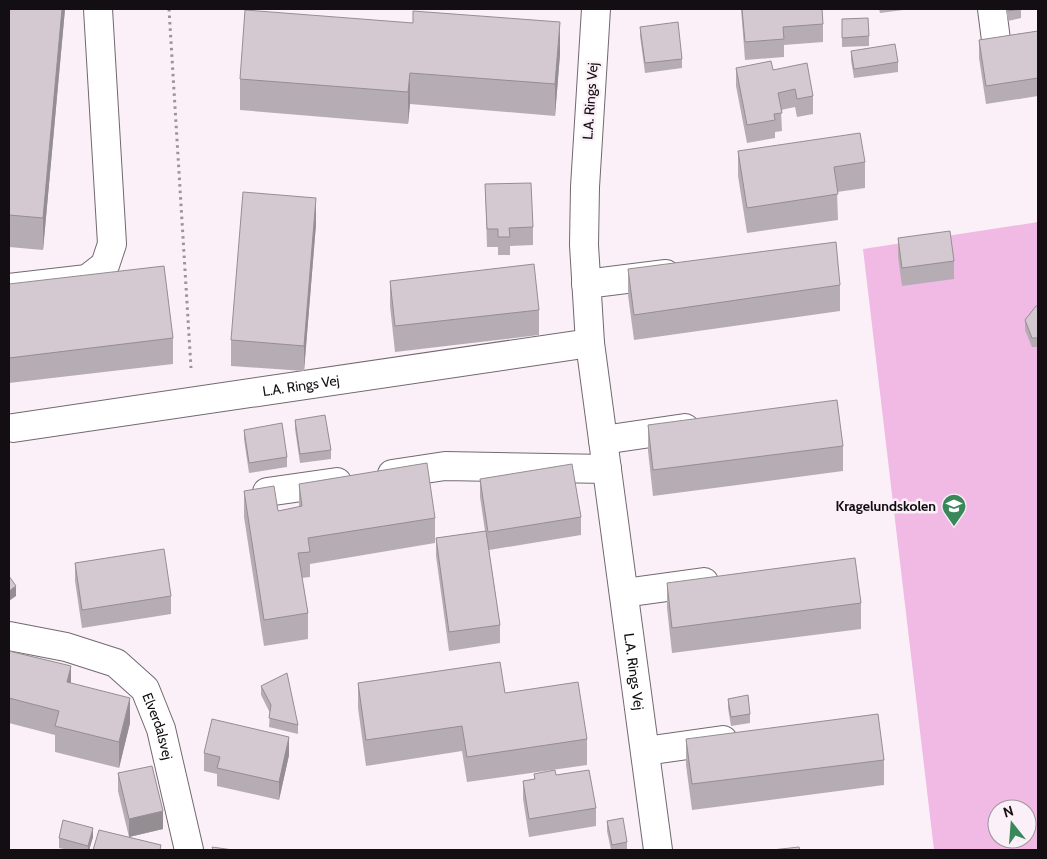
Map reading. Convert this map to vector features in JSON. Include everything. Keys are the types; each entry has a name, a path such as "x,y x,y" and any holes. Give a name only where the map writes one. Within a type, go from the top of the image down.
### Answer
{"street":[{"path":"9,288 88,278 105,265 112,244 98,9"},
{"name":"L.A. Rings Vej","path":"596,9 585,187 584,245 590,343 658,850"},
{"path":"992,9 996,40"},
{"path":"586,284 694,271"},
{"name":"L.A. Rings Vej","path":"12,428 590,343"},
{"path":"603,440 709,425"},
{"path":"267,492 445,466 607,469"},
{"path":"624,594 732,579"},
{"name":"Elverdalsvej","path":"9,636 66,647 116,663 144,688 161,729 189,850"},
{"path":"645,751 751,737"}],"path":[{"path":"169,9 193,402"}],"shaded area":[{"name":"Kragelundskolen","path":"1038,222 1038,850 934,850 863,249"}],"building":[{"path":"9,9 62,9 43,218 9,215"},
{"path":"742,9 822,9 823,24 783,27 784,39 745,42"},
{"path":"245,10 413,23 413,11 560,22 555,84 410,73 408,92 240,79"},
{"path":"868,18 869,36 842,38 842,19"},
{"path":"678,22 682,59 645,63 640,27"},
{"path":"1038,31 1038,78 986,86 979,40"},
{"path":"895,44 898,62 854,69 851,51"},
{"path":"771,61 773,70 807,63 813,96 797,99 795,89 778,93 782,113 774,114 775,120 747,125 736,68"},
{"path":"860,133 865,162 834,167 838,194 747,208 738,151"},
{"path":"531,183 533,227 509,228 510,237 498,237 498,229 487,229 485,184"},
{"path":"243,192 316,198 304,346 231,340"},
{"path":"950,231 954,261 902,268 898,238"},
{"path":"836,242 840,285 634,315 628,269"},
{"path":"534,264 539,310 395,326 390,281"},
{"path":"164,266 173,338 9,358 9,284"},
{"path":"1038,306 1038,338 1032,338 1025,320"},
{"path":"837,400 843,446 653,470 648,425"},
{"path":"325,415 331,450 300,454 295,420"},
{"path":"282,423 287,457 249,463 244,430"},
{"path":"427,463 435,518 308,538 310,552 298,553 308,613 264,620 244,491 274,486 278,511 302,506 299,484"},
{"path":"572,464 581,517 488,532 480,479"},
{"path":"486,531 500,625 449,632 436,538"},
{"path":"164,549 171,596 82,610 75,563"},
{"path":"855,558 861,603 672,628 667,583"},
{"path":"9,576 16,586 9,591"},
{"path":"9,651 71,666 67,682 130,698 119,742 55,726 59,711 9,698"},
{"path":"500,662 505,693 578,682 587,739 467,757 462,726 366,740 358,683"},
{"path":"287,673 298,725 269,718 271,705 261,686"},
{"path":"748,695 750,714 731,717 728,699"},
{"path":"878,714 884,760 692,784 686,739"},
{"path":"212,719 289,737 279,782 217,768 220,757 204,753"},
{"path":"152,766 163,811 129,819 118,773"},
{"path":"555,770 556,775 589,770 596,808 529,819 523,781 535,779 534,774"},
{"path":"623,818 627,842 612,845 607,821"},
{"path":"63,820 93,828 88,846 59,838"},
{"path":"99,830 161,845 160,850 93,850"},
{"path":"212,847 233,850 213,850"},
{"path":"799,847 800,850 772,850"}],"place":[{"name":"Kragelundskolen","path":"954,527"}]}
